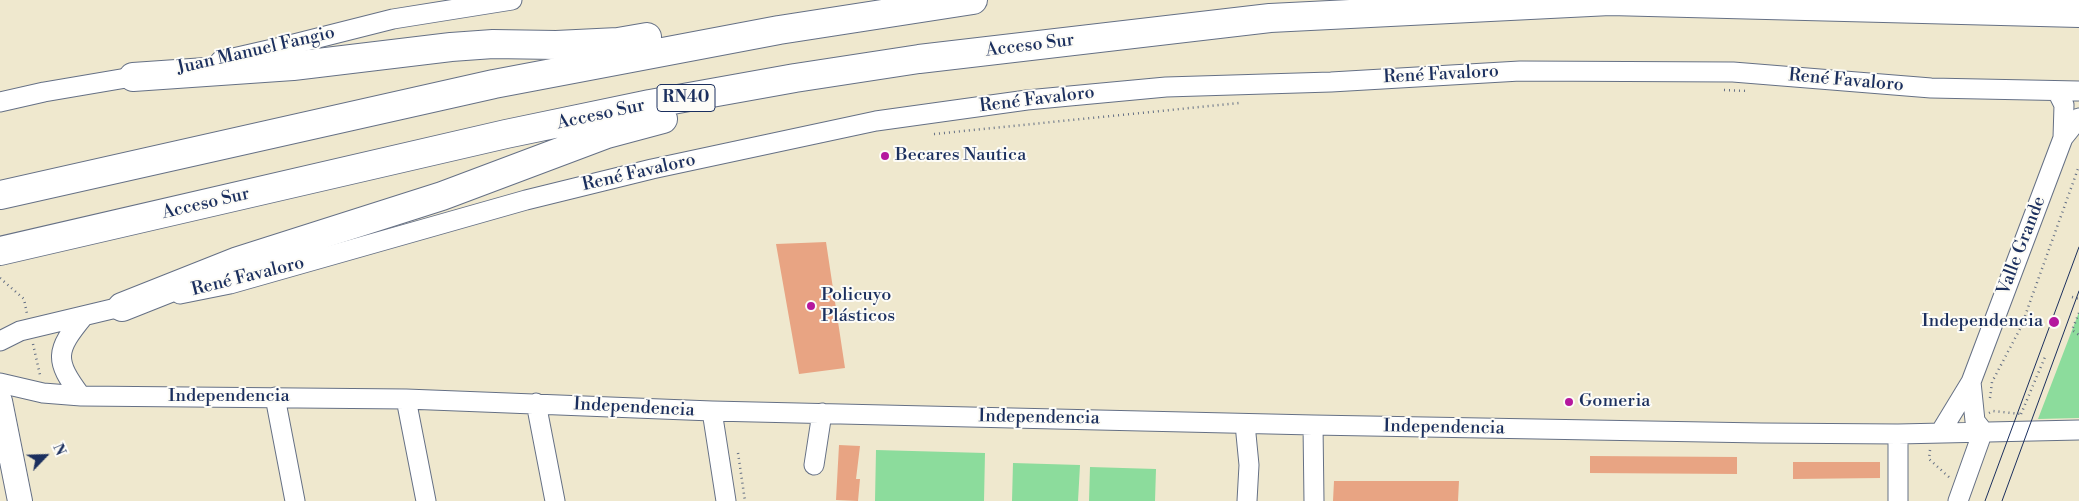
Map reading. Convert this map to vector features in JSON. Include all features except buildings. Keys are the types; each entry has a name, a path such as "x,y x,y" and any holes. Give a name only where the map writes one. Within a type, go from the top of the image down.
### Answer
{"highway":[{"path":"133,77 293,66 451,47 493,44 556,45 618,42 880,0"},
{"path":"0,195 494,84 779,30 973,0"},
{"name":"Acceso Sur","path":"1,251 506,134 650,104 795,78 919,59 1270,18 1610,1 2079,13"},
{"path":"122,307 238,261 442,196 607,134 671,117 796,91 1237,35 1381,12"}],"main road":[{"path":"0,401 6,464 20,501"}],"street":[{"name":"Juan Manuel Fangio","path":"0,102 44,92 213,62 393,19 512,0"},
{"name":"René Favaloro","path":"0,341 20,331 230,284 526,200 652,169 876,121 1027,100 1166,87 1331,82 1520,71 1733,72 1931,88 2079,91"},
{"path":"2057,91 2064,105 2063,138"},
{"path":"2063,138 2079,118"},
{"name":"Valle Grande","path":"1940,432 1971,382 2063,138"},
{"path":"81,396 65,375 61,364 61,352 70,332 84,316"},
{"path":"0,324 20,331"},
{"name":"Valle Grande","path":"1971,382 1975,421 1983,431"},
{"name":"Independencia","path":"0,383 43,393 81,396 406,399 712,411 1245,424 1898,434 2079,430"},
{"path":"276,397 295,501"},
{"path":"406,399 426,501"},
{"path":"536,403 556,501"},
{"path":"712,411 726,501"},
{"path":"814,465 822,413"},
{"path":"1245,424 1249,465 1247,501"},
{"path":"1313,425 1314,501"},
{"path":"1958,501 1983,431"},
{"path":"1898,434 1898,501"}],"path":[{"path":"1715,90 1755,92"},
{"path":"934,134 1248,102"},
{"path":"1990,401 1992,382 2021,327 2079,166"},
{"path":"2072,297 2079,299"},
{"path":"2079,313 2072,330 2079,335"},
{"path":"2020,414 2045,357"},
{"path":"1991,406 1993,411"},
{"path":"738,452 745,501"}],"green space":[{"path":"2079,312 2079,418 2038,419"},
{"path":"876,450 985,453 984,501 875,501"},
{"path":"1013,463 1080,465 1078,501 1012,501"},
{"path":"1090,467 1156,469 1155,501 1089,501"}],"tram line":[{"path":"1985,501 2079,247"},
{"path":"2002,501 2079,291"}],"place":[{"name":"Becares Nautica","path":"885,156"},
{"name":"Policuyo Plásticos","path":"811,306"},
{"name":"Independencia","path":"2054,322"},
{"name":"Gomeria","path":"1569,402"}]}
